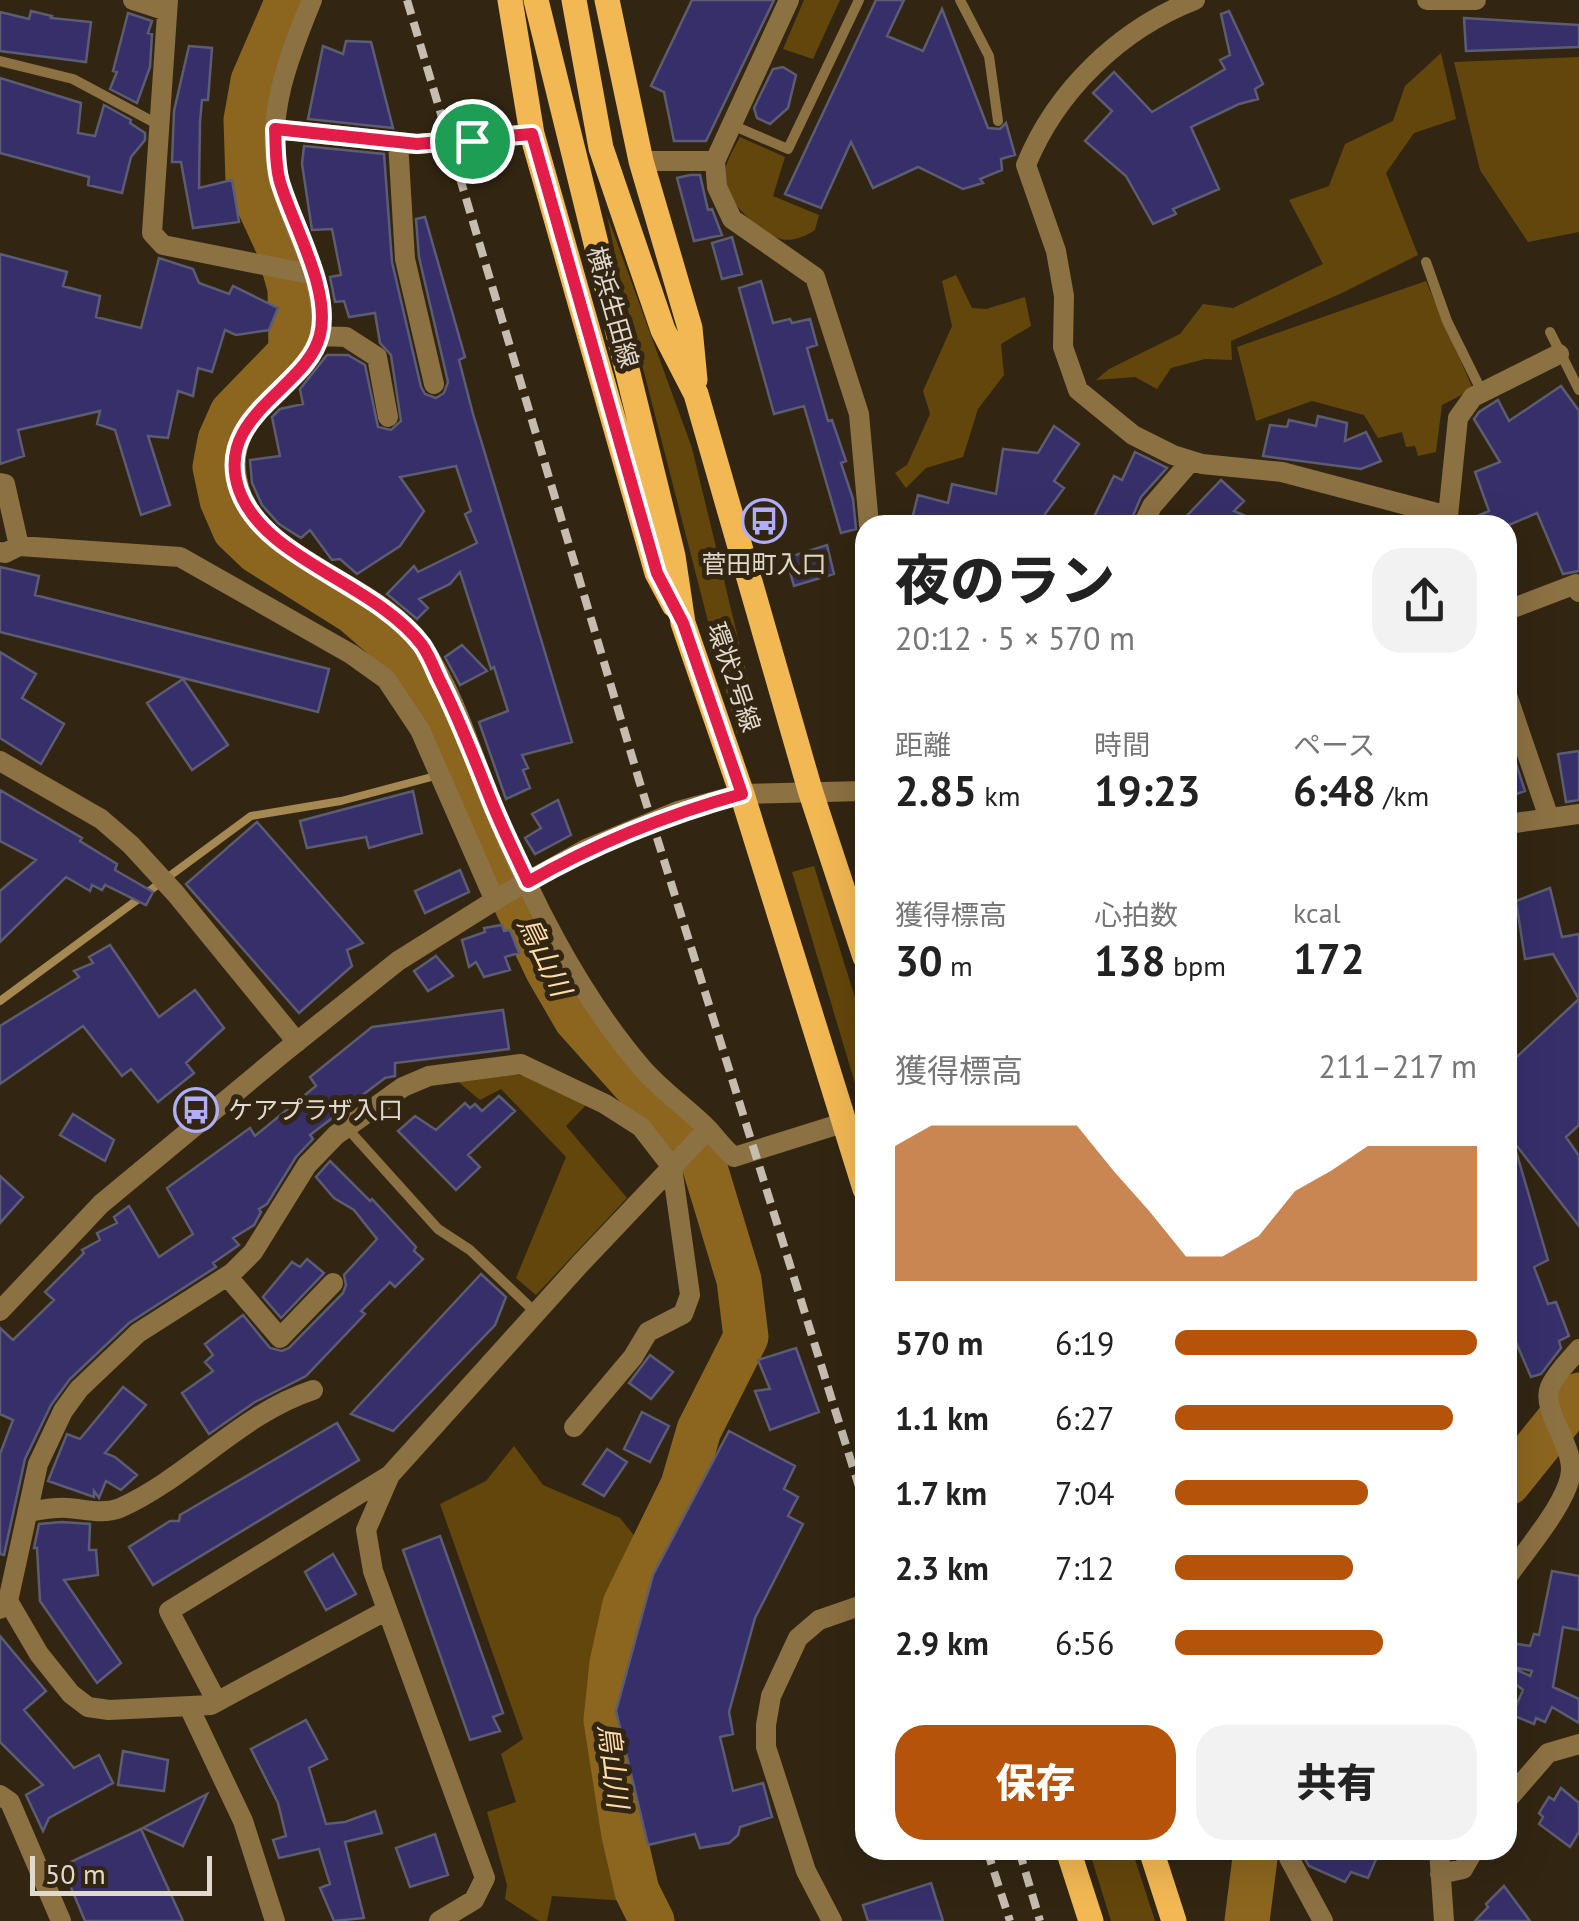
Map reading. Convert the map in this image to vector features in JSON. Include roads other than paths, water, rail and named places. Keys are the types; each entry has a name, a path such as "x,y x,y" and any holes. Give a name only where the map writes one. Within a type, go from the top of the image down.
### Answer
{"main road":[{"name":"横浜生田線","path":"510,0 532,134 657,573 683,623"},
{"name":"環状2号線","path":"536,0 673,556 683,623 742,794 855,1154"},
{"name":"環状2号線","path":"574,0 601,148 663,330 696,394 810,790 855,927"},
{"path":"607,0 641,160 690,328 696,394"},
{"path":"1071,1860 1092,1921"},
{"path":"1154,1860 1174,1921"}],"street":[{"path":"133,0 168,5 152,233 163,246 303,273"},
{"path":"312,0 282,80 275,129 278,176 303,273 320,306 320,336 307,358 250,420 239,445 239,488 264,530 376,601 422,646 463,725 491,801 568,964 642,1067 734,1157 846,1122"},
{"path":"789,0 714,161 716,187 732,219 815,277 859,414 868,515"},
{"path":"1195,0 1130,34 1073,86 1040,131 1026,164 1056,250 1064,296 1063,347 1078,390 1133,435 1191,461 1282,472 1432,515"},
{"path":"1428,0 1476,0"},
{"path":"275,129 398,142 472,141 532,134"},
{"path":"398,142 405,260 434,384"},
{"path":"641,160 714,161"},
{"path":"320,336 346,338 377,357 388,418"},
{"path":"1449,515 1458,418 1472,397 1559,354"},
{"path":"1148,515 1191,461"},
{"path":"0,483 5,484 9,549 180,557 350,654 386,679 402,699 441,774 497,899"},
{"path":"1517,607 1576,584 1579,592"},
{"path":"1517,724 1549,818"},
{"path":"0,761 101,819 176,894 297,1042"},
{"path":"0,1311 101,1204 398,961 497,899 604,841 678,812 742,794 855,792"},
{"path":"1517,823 1579,814"},
{"path":"387,1610 218,1702 109,1710 88,1707 71,1694 4,1605 38,1464 63,1412 79,1389 138,1333 226,1276 253,1252 307,1165 346,1127 403,1087 429,1076 520,1064 605,1104 641,1127 672,1167 690,1296 683,1314 648,1332 574,1427"},
{"path":"218,1702 169,1611 390,1475 708,1130"},
{"path":"226,1276 280,1338 332,1283"},
{"path":"1517,1563 1560,1499 1572,1472 1568,1448 1548,1401 1550,1388 1579,1349"},
{"path":"28,1512 65,1508 89,1512 117,1510 242,1426 292,1397 313,1390"},
{"path":"390,1475 366,1530 373,1571 486,1878 474,1900 439,1921"},
{"path":"832,1921 806,1872 766,1747 766,1725 771,1696 798,1638 818,1620 855,1607"},
{"path":"190,1706 243,1821 275,1921"},
{"path":"1517,1789 1548,1753 1579,1744"},
{"path":"0,1795 10,1802 62,1921"},
{"path":"1290,1860 1323,1921"},
{"path":"1440,1860 1444,1921"},
{"path":"1440,1874 1463,1869 1468,1860"}],"lane":[{"path":"731,125 788,149 859,0"},
{"path":"960,0 989,56 998,120"},
{"path":"0,61 73,79 160,125"},
{"path":"1426,262 1447,321 1482,392"},
{"path":"1550,332 1579,390"},
{"path":"346,1127 438,1229 470,1250 536,1313"}],"waterway":[{"name":"鳥山川","path":"288,0 253,81 246,120 248,181 278,246 290,288 291,352 232,413 220,440 215,467 222,500 235,530 257,551 354,612 407,658 451,747 468,802 547,969 576,1019 703,1161 739,1280 746,1337 699,1430 683,1485 625,1604 612,1663 606,1720 624,1835 637,1891 652,1921"},
{"path":"0,1001 251,816 341,801 458,770"},
{"path":"1517,1472 1579,1395"},
{"path":"1247,1921 1255,1860"}],"railway":[{"path":"407,0 639,780 855,1474"},
{"path":"990,1860 1010,1921"},
{"path":"1022,1860 1040,1921"}],"place":[{"name":"菅田町入口","path":"764,521"},
{"name":"ケアプラザ入口","path":"196,1110"}]}
